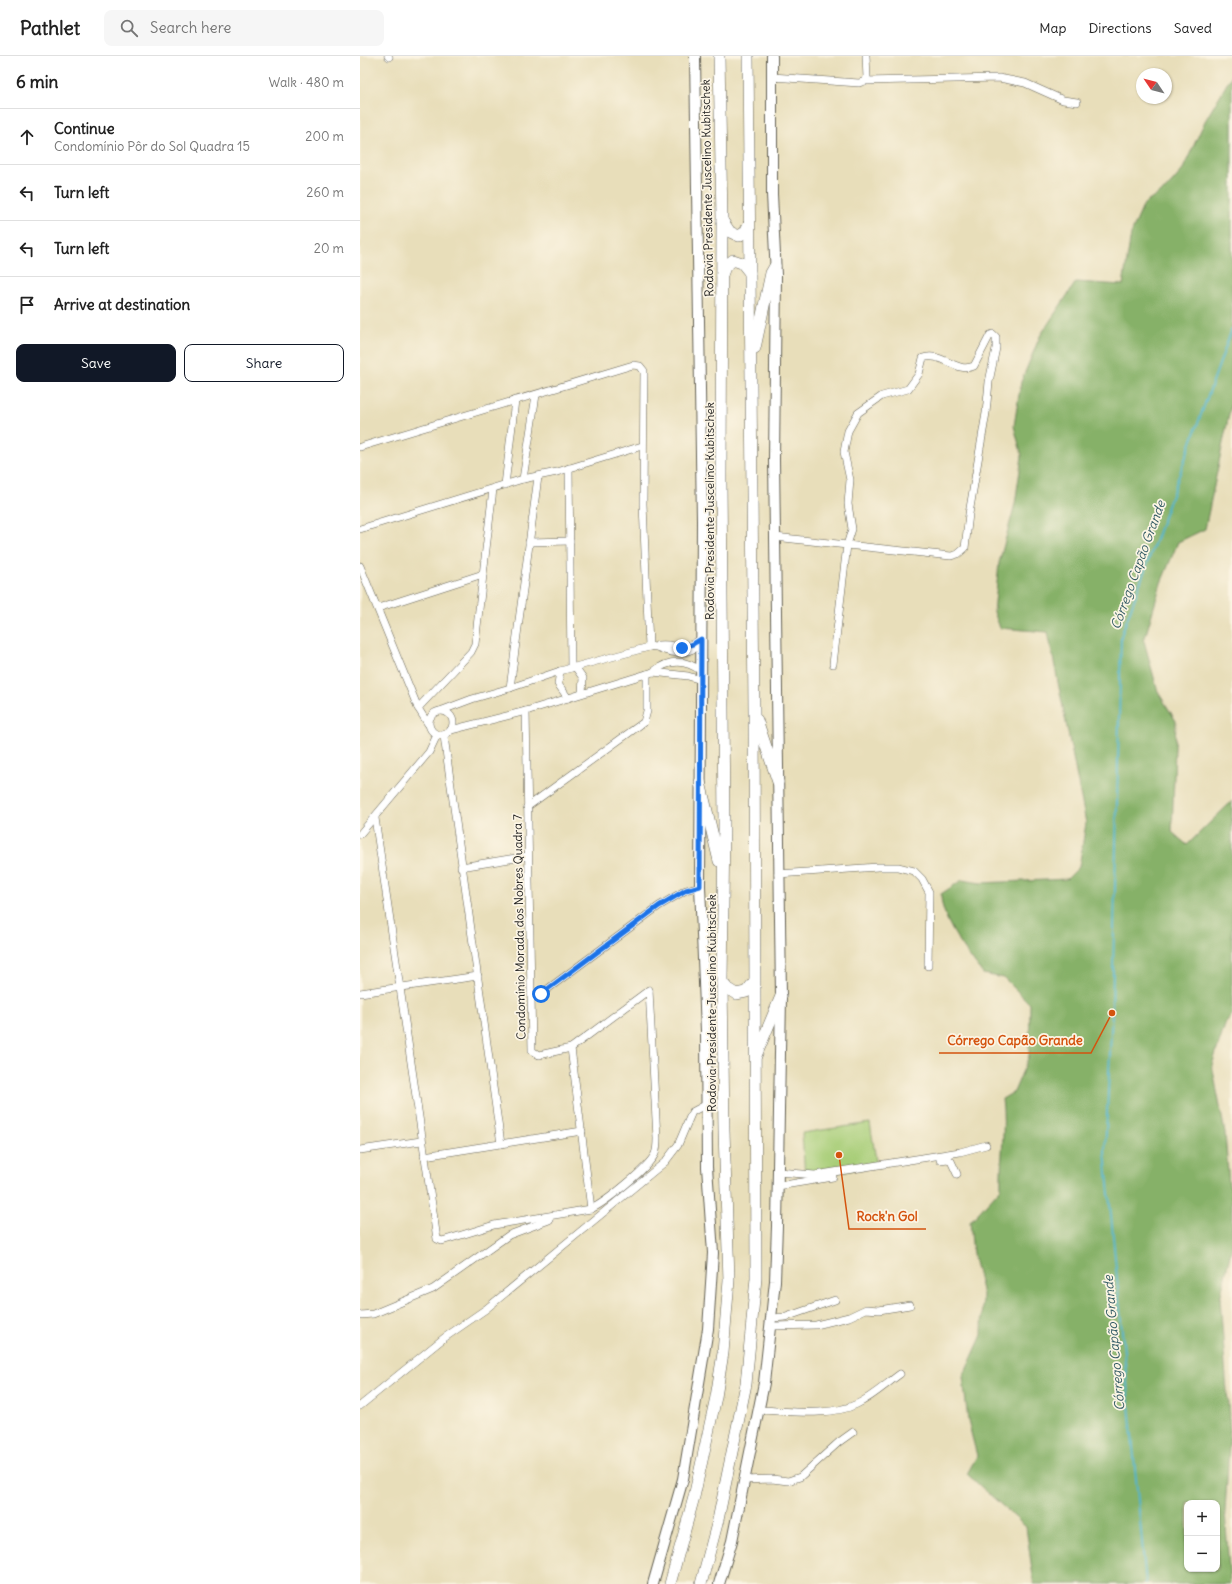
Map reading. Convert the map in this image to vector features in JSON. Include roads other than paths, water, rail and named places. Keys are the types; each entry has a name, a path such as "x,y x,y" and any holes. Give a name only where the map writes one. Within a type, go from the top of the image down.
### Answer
{"highway":[{"name":"Rodovia Presidente Juscelino Kubitschek","path":"670,1584 694,1497 716,1397 723,1352 728,1301 730,1257 724,1131 722,982 724,878 721,480 722,220 719,56"},
{"path":"701,1584 718,1520 746,1384 753,1320 756,1247 754,1062 754,711 748,56"},
{"path":"722,220 730,232 739,236 746,232 750,222"},
{"path":"722,276 725,267 734,260 742,263 750,273"},
{"path":"751,364 772,273 775,266"},
{"path":"754,711 778,782"},
{"path":"700,782 724,878"},
{"path":"722,982 728,989 736,994 746,992 754,982"},
{"path":"754,1062 781,996"}],"main road":[{"path":"653,1584 684,1479 708,1329 713,1253 707,1167 707,1104 700,886 701,454 695,56"},
{"path":"719,1584 732,1541 759,1410 775,1281 781,996 778,874 775,537 775,266 772,194 772,56"}],"street":[{"path":"866,56 868,75 866,81"},
{"path":"772,78 859,83 866,81 999,78 1025,83 1063,100 1078,102"},
{"path":"775,537 847,545 951,556 958,554 965,548 969,514 986,413 989,382 996,348 994,334 990,335 977,362 969,368 964,369 939,358 929,356 923,358 919,374 908,390 882,396 858,413 852,421 848,431 845,447 850,480 848,504 852,530 847,545 834,664"},
{"path":"360,447 633,365 640,366 644,371 642,446 652,646"},
{"path":"523,479 536,395"},
{"path":"505,485 515,400"},
{"path":"360,529 523,479 538,477 642,446"},
{"path":"569,468 573,668 584,678 582,693"},
{"path":"510,688 538,477"},
{"path":"418,708 473,648 476,638 493,489"},
{"path":"529,542 570,541"},
{"path":"360,566 418,708 431,731 441,735"},
{"path":"378,608 483,574"},
{"path":"428,724 436,712 560,671 652,646 682,648 701,642"},
{"path":"652,646 668,651 689,651 701,642"},
{"path":"667,663 668,651"},
{"path":"676,652 676,661"},
{"path":"360,834 429,752 441,735 451,730 526,711 650,673 667,663 676,661 689,663 701,676"},
{"path":"560,671 558,684 568,698"},
{"path":"650,673 701,676"},
{"path":"527,806 644,722 647,711 650,673"},
{"path":"418,708 436,712 444,711 451,716 453,723 451,730"},
{"name":"Condomínio Morada dos Nobres Quadra 7","path":"526,711 532,1047 533,1052 539,1055 571,1048"},
{"path":"441,735 478,976 501,1144"},
{"path":"375,818 435,1235 437,1239 442,1241 494,1225 591,1209 600,1204 625,1184 649,1161 656,1150 657,1120 649,990 571,1048 591,1209"},
{"path":"461,867 528,856"},
{"path":"778,874 878,867 898,867 914,871 922,879 929,892 928,966"},
{"path":"541,994 659,906 686,890 700,886"},
{"path":"360,993 478,976"},
{"path":"360,1406 444,1338 486,1308 665,1162 678,1144 692,1112 707,1104"},
{"path":"424,1156 582,1131"},
{"path":"360,1150 422,1141"},
{"path":"778,1172 815,1176 960,1152 986,1145"},
{"path":"778,1186 948,1159 954,1165 957,1174"},
{"path":"360,1315 373,1314 433,1288 509,1235 563,1214"},
{"path":"771,1322 836,1300"},
{"path":"771,1322 816,1325 849,1317 866,1309 879,1310 910,1305"},
{"path":"759,1410 819,1411 845,1409 863,1401 900,1374"},
{"path":"745,1480 772,1479 788,1481 800,1477 806,1474 839,1442 854,1432"}],"waterway":[{"name":"Córrego Capão Grande","path":"1146,1584 1105,1152 1112,1013 1121,636 1232,329"}],"place":[{"name":"Córrego Capão Grande","path":"1112,1013"},
{"name":"Rock'n Gol","path":"839,1155"}]}
